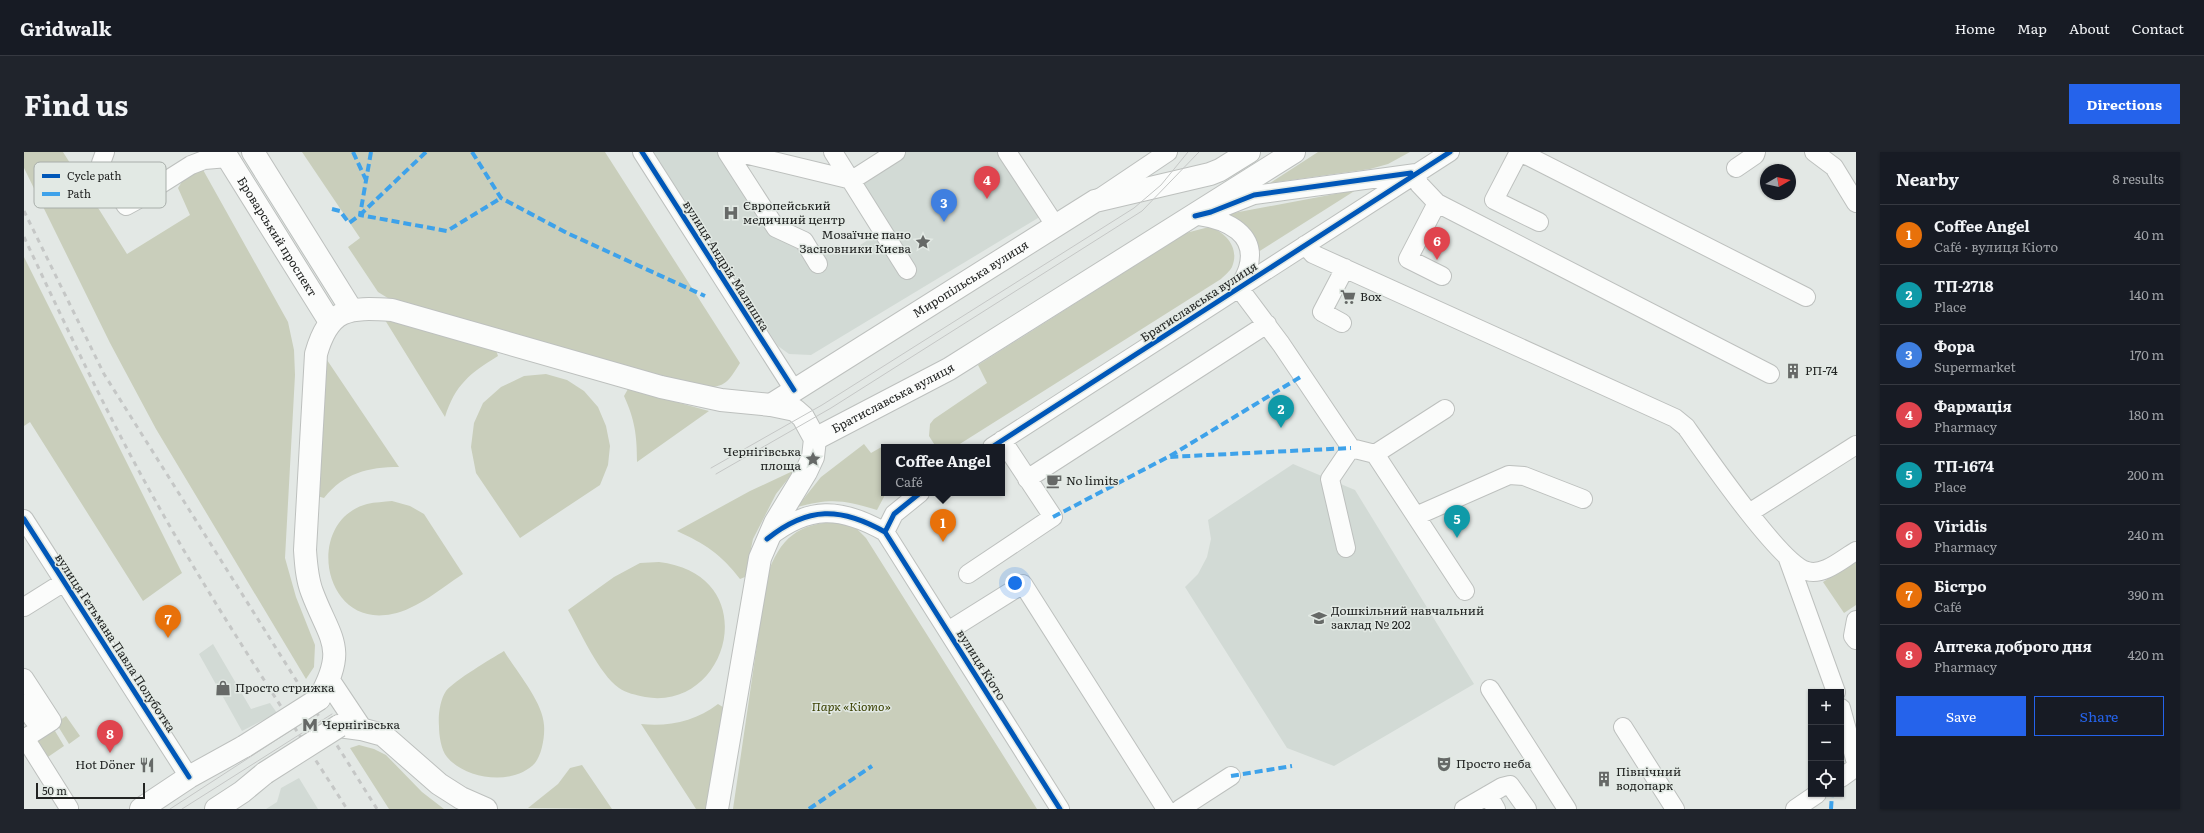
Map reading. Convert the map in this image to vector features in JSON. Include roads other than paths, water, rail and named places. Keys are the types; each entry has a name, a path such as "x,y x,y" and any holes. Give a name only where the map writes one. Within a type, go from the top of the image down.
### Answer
{"main road":[{"name":"Броварський проспект","path":"253,152 351,309"},
{"path":"1095,201 1210,174 1220,170 1249,152"},
{"name":"Братиславська вулиця","path":"815,439 949,369 1208,213 1294,152"},
{"name":"Броварський проспект","path":"226,155 330,322"},
{"path":"1208,213 1202,193 1203,184 1210,174"},
{"name":"Миропільська вулиця","path":"771,405 1095,201"},
{"path":"141,809 189,777 245,746 324,690 335,656 332,635 312,593 306,573 305,550 316,354 320,338 330,322 351,309 392,310 661,387 721,400 771,405 795,410 803,417 815,439 813,457 768,539 760,558 717,809"},
{"path":"324,690 361,729"},
{"path":"216,809 242,792 265,773 339,726 361,729 383,735 439,784 461,798 486,809"}],"street":[{"path":"101,162 105,152"},
{"name":"вулиця Андрія Малишка","path":"642,152 794,390"},
{"path":"726,152 776,228 804,241 818,264"},
{"path":"736,152 852,180 896,152"},
{"path":"833,152 852,180 907,270"},
{"path":"1007,152 1055,226"},
{"name":"Миропільська вулиця","path":"1095,201 1168,152"},
{"name":"Братиславська вулиця","path":"997,444 1450,152"},
{"path":"1539,222 1494,200 1520,152 1806,297"},
{"path":"1736,168 1755,156 1756,152"},
{"path":"1814,152 1834,167 1856,203"},
{"path":"166,180 191,164 226,155"},
{"path":"1416,173 1419,184 1437,203 1770,374"},
{"name":"Братиславська вулиця","path":"1208,213 1254,195 1416,173"},
{"path":"1437,203 1408,259 1442,276"},
{"path":"1208,213 1232,226 1244,237 1250,251 1248,268 1239,288 1267,324 1351,448 1375,454 1465,591"},
{"path":"1305,245 1313,254 1675,418 1686,428 1749,513 1788,559 1807,571 1826,570 1856,551"},
{"path":"1342,323 1322,312 1345,268"},
{"path":"1027,478 1267,324"},
{"path":"1375,454 1445,410"},
{"path":"1749,513 1856,444"},
{"path":"1346,548 1330,479 1351,448"},
{"path":"968,574 1053,517 1027,478 1005,453"},
{"path":"1416,516 1509,475 1524,476 1582,499"},
{"path":"768,539 783,526 806,517 822,514 844,514 864,520 886,532 894,514 916,496"},
{"name":"вулиця Гетьмана Павла Полуботка","path":"25,523 189,777"},
{"name":"вулиця Кіото","path":"886,532 1060,809"},
{"path":"1788,559 1835,689"},
{"path":"948,632 1023,584 1166,809"},
{"path":"24,607 67,586"},
{"path":"1856,620 1853,636 1856,640"},
{"path":"24,678 52,721 25,739 69,808"},
{"path":"1490,689 1567,809"},
{"path":"1844,719 1856,763"},
{"path":"1623,727 1675,809"},
{"path":"1844,776 1856,766"},
{"path":"1180,809 1231,776"},
{"path":"1464,809 1492,802 1502,787 1510,785 1527,809"},
{"path":"1795,809 1813,797"}],"tram line":[{"path":"711,468 822,405 1134,208 1161,185 1188,152"},
{"path":"716,474 831,408 1142,211 1199,152"},
{"path":"170,809 327,707"},
{"path":"182,809 332,714"}],"railway":[{"path":"24,211 104,374 377,809"},
{"path":"24,237 71,337 137,468 155,500 201,579 347,809"}],"place":[{"name":"Фармація","path":"987,199"},
{"name":"Європейський медичний центр","path":"731,213"},
{"name":"Фора","path":"944,222"},
{"name":"Мозаїчне пано Засновники Києва","path":"923,242"},
{"name":"Viridis","path":"1437,260"},
{"name":"Box","path":"1348,297"},
{"name":"РП-74","path":"1793,371"},
{"name":"ТП-2718","path":"1281,428"},
{"name":"Чернігівська площа","path":"813,459"},
{"name":"No limits","path":"1054,481"},
{"name":"ТП-1674","path":"1457,538"},
{"name":"Coffee Angel","path":"943,542"},
{"name":"Дошкільний навчальний заклад № 202","path":"1319,618"},
{"name":"Бістро","path":"168,638"},
{"name":"Просто стрижка","path":"223,688"},
{"name":"Чернігівська","path":"310,725"},
{"name":"Аптека доброго дня","path":"110,753"},
{"name":"Просто неба","path":"1444,764"},
{"name":"Hot Döner","path":"147,765"},
{"name":"Північний водопарк","path":"1604,779"}],"park label":[{"name":"Парк «Кіото»","path":"851,707"}]}
